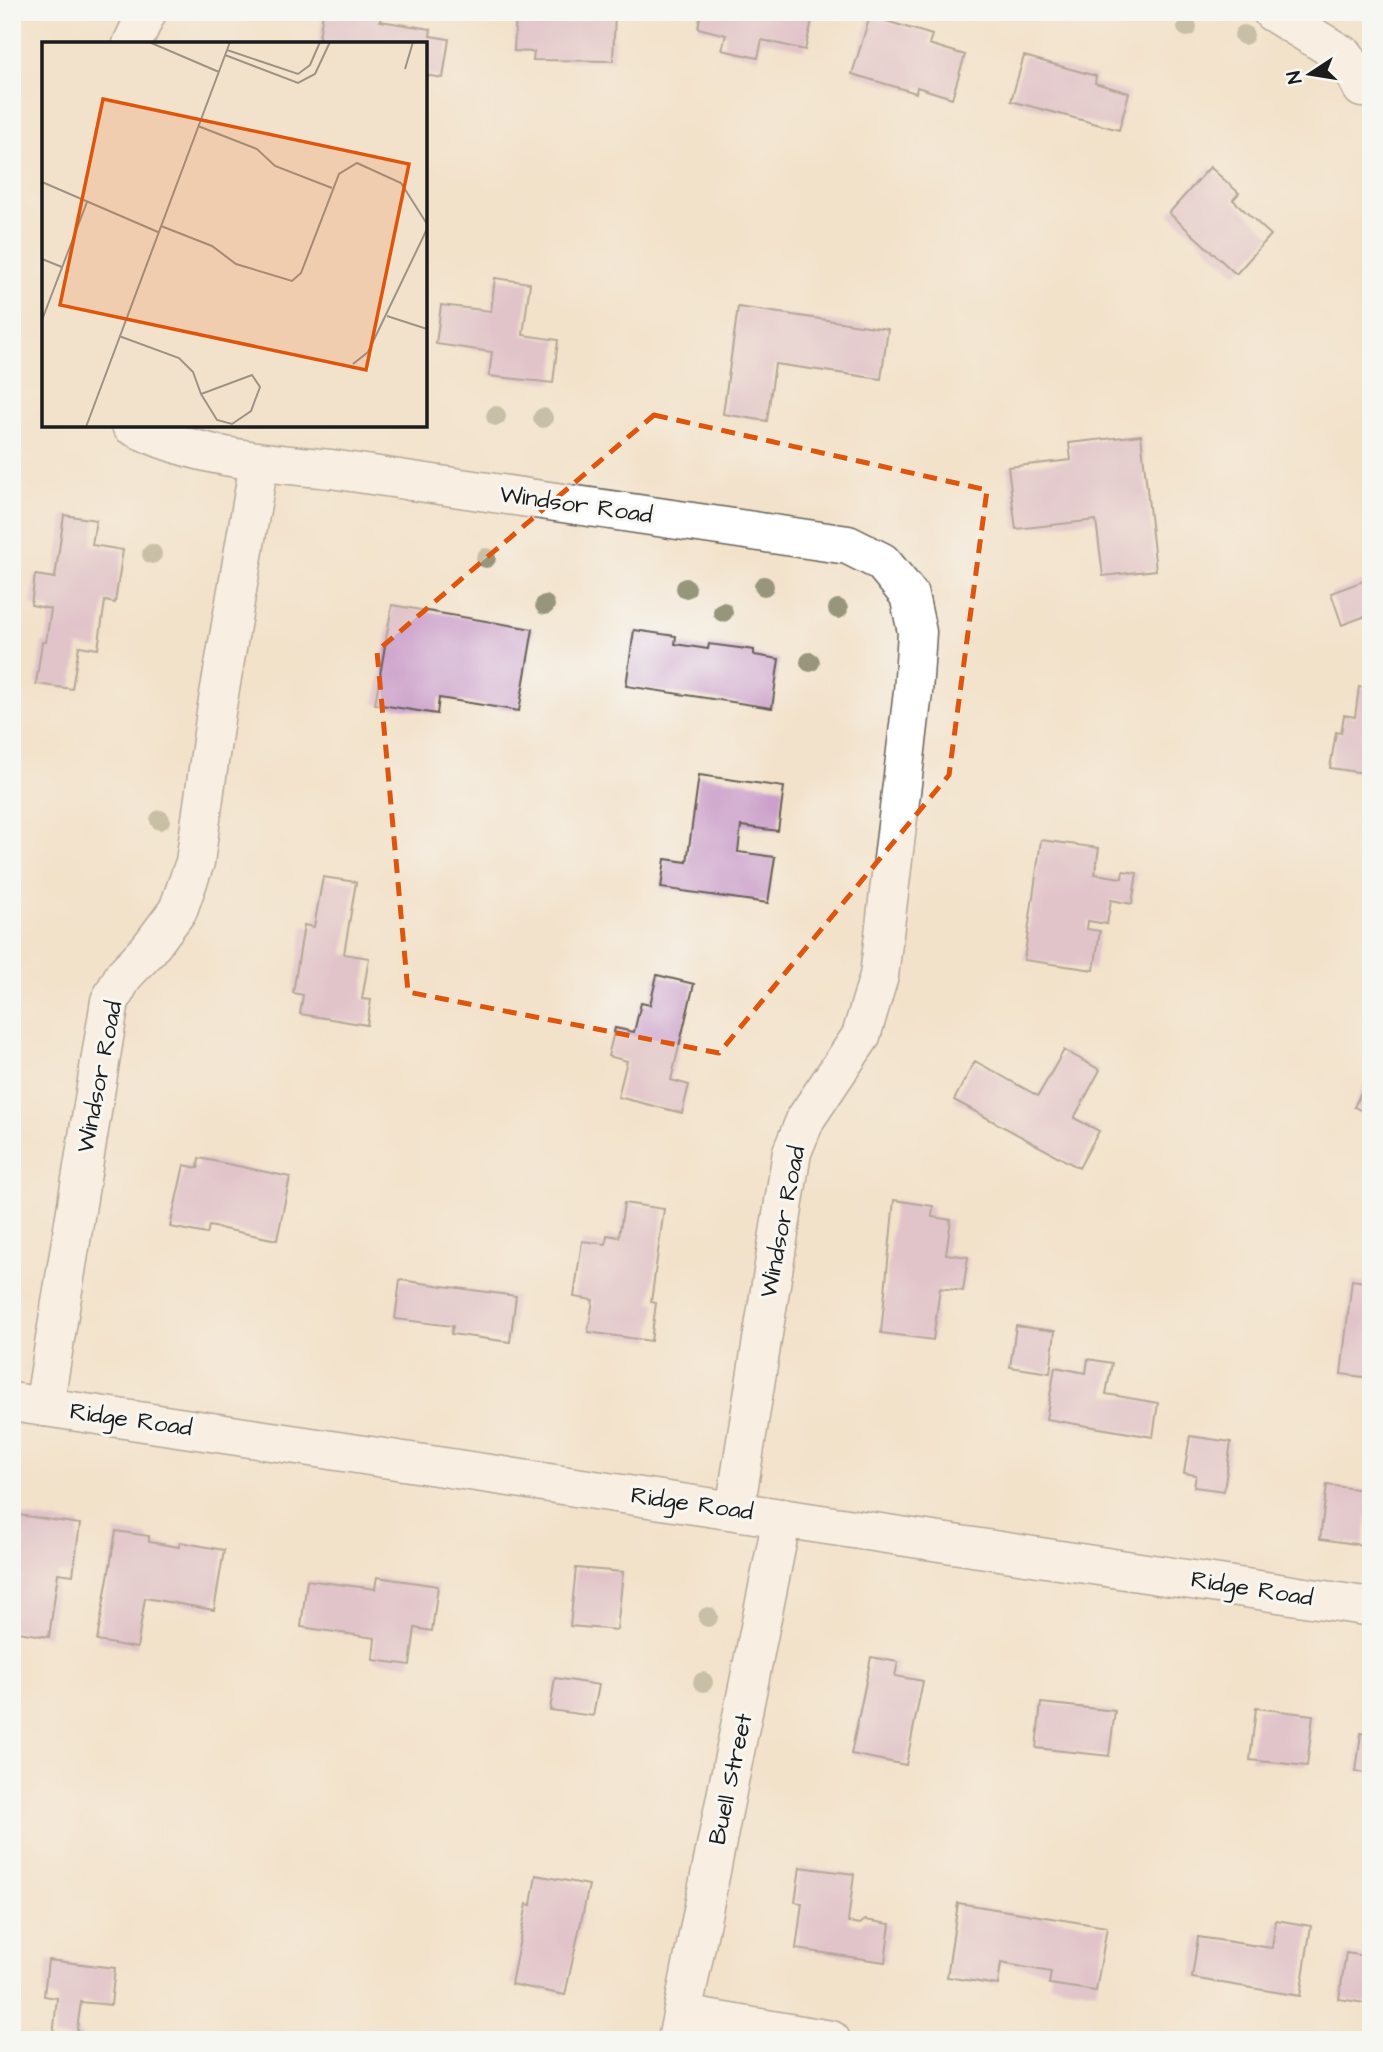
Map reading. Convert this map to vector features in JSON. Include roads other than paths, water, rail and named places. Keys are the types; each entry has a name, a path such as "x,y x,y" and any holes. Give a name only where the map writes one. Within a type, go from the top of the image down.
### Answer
{"street":[{"path":"133,42 147,12"},
{"path":"1272,12 1346,57 1362,88"},
{"path":"135,427 160,440 259,463"},
{"name":"Windsor Road","path":"28,1404 110,1001 124,975 149,949 178,910 195,862 216,712 259,463 331,469 848,545 883,562 909,595 917,632 913,692 879,976 860,1036 806,1118 792,1152 735,1510"},
{"name":"Ridge Road","path":"28,1404 1371,1607"},
{"name":"Buell Street","path":"680,2027 782,1518"},
{"path":"680,2027 831,2040"}]}
